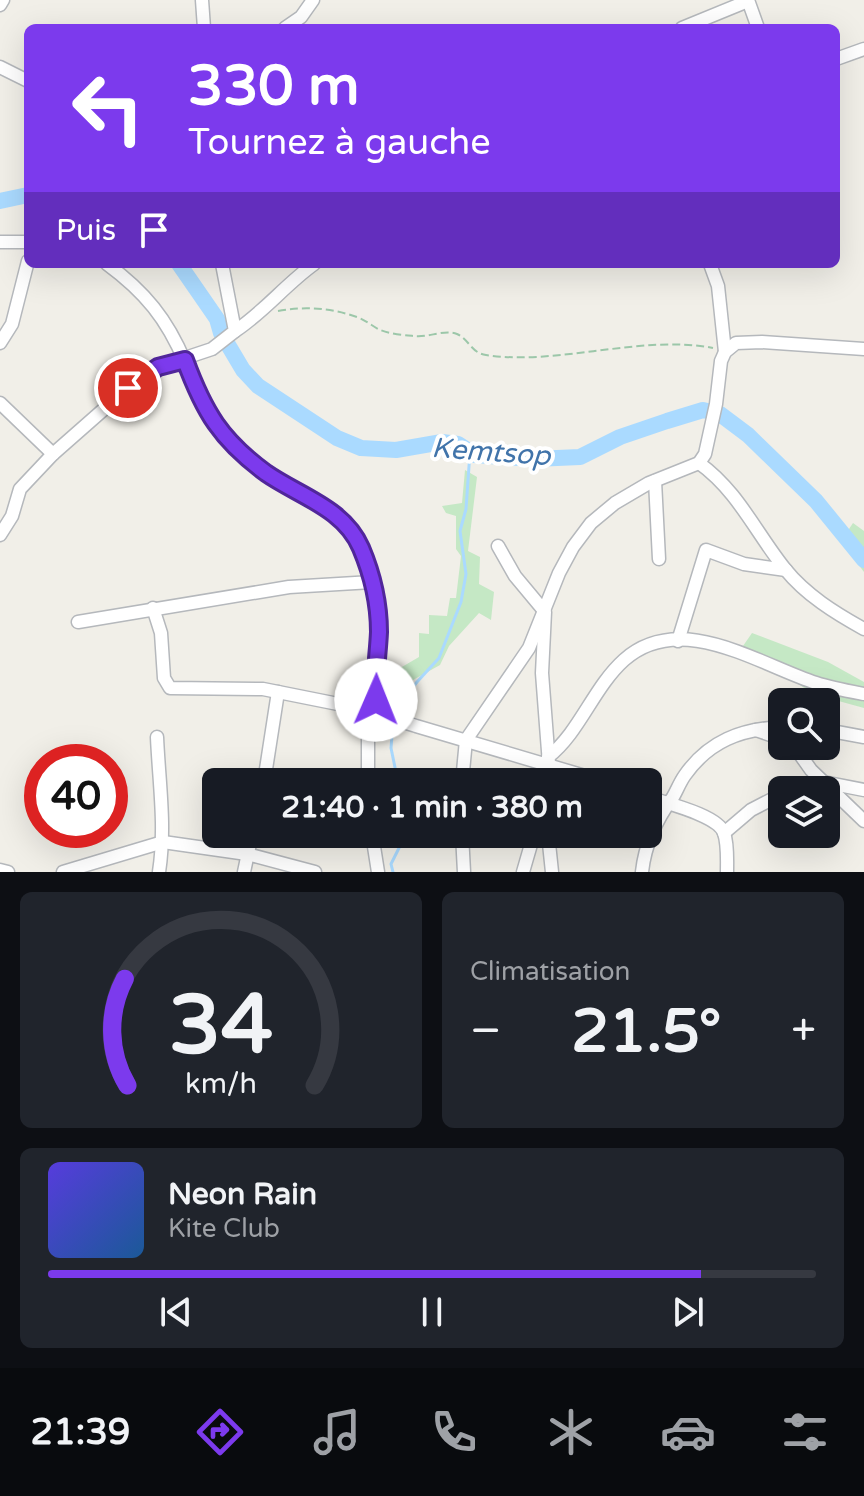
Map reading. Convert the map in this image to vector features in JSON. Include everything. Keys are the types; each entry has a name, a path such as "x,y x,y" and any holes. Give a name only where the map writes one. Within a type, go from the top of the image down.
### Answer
{"street":[{"path":"202,0 204,24"},
{"path":"291,24 301,17 313,0"},
{"path":"692,24 748,1 757,24"},
{"path":"840,58 864,49"},
{"path":"0,67 24,79"},
{"path":"0,242 24,242"},
{"path":"0,343 12,324 26,268"},
{"path":"112,268 156,308 185,360 201,404 226,437 267,473 326,508 360,544 372,582 379,631 375,690 384,714 371,768"},
{"path":"223,268 233,333"},
{"path":"0,534 12,516 20,489 53,454 148,373 217,346 257,315 308,268"},
{"path":"711,268 718,286 725,352"},
{"path":"463,768 466,740 529,648 559,573 591,523 615,503 655,481 699,463 705,454 725,352 736,343 762,342 864,349"},
{"path":"0,403 53,454"},
{"path":"699,463 728,488 786,570 809,594 864,629"},
{"path":"655,481 659,559"},
{"path":"498,546 522,586 545,612 542,673 548,768"},
{"path":"678,641 706,550 744,564 786,570"},
{"path":"78,622 289,587 372,582"},
{"path":"153,608 161,633 164,678 170,688 246,688 278,692 384,714 569,768"},
{"path":"548,760 565,742 602,686 624,661 639,649 662,642 713,643 774,664 815,683 864,694"},
{"path":"266,768 278,692"},
{"path":"642,872 656,821 697,760 728,737 768,728"},
{"path":"753,729 768,734"},
{"path":"840,733 864,737"},
{"path":"157,737 162,774 163,842 159,872"},
{"path":"805,760 818,776"},
{"path":"840,785 864,790"},
{"path":"840,798 864,821"},
{"path":"724,833 751,810 768,801"},
{"path":"662,802 718,824 724,833 727,872"},
{"path":"63,872 163,842 247,854 315,872"},
{"path":"244,872 248,848"},
{"path":"374,848 378,872"},
{"path":"463,848 464,872"},
{"path":"523,872 530,848"},
{"path":"549,848 552,872"},
{"path":"0,870 8,872"}],"path":[{"path":"257,315 309,308 326,309 357,318 387,332 416,337 449,332 463,338 476,352 500,356 557,355 680,345 710,347 725,352"}],"green space":[{"path":"465,470 477,477 468,551 480,557 479,584 494,592 491,620 479,613 449,646 440,665 404,685 395,671 419,657 419,633 429,634 429,615 447,616 450,598 456,598 461,556 456,549 456,516 446,513 442,506 462,503"},
{"path":"853,523 864,531 864,572 841,541"},
{"path":"752,633 828,662 864,682 864,708 840,701 840,688 804,688 743,646"}],"waterway":[{"name":"Kemtsop","path":"0,201 24,196"},
{"name":"Kemtsop","path":"182,268 217,319 221,333 243,370 258,386 337,438 361,448 396,450 442,442 458,444 475,455 534,459 580,457 620,437 703,410 720,414 748,435 816,501 864,560"},
{"path":"394,715 395,709 439,658 461,602 466,574 460,531 466,509 470,452"},
{"path":"393,723 391,748 395,768"},
{"path":"393,872 391,864 399,848"}],"route":[{"path":"128,388 158,367 185,360 201,404 226,437 267,473 326,508 360,544 369,569 378,614 376,700"}]}
